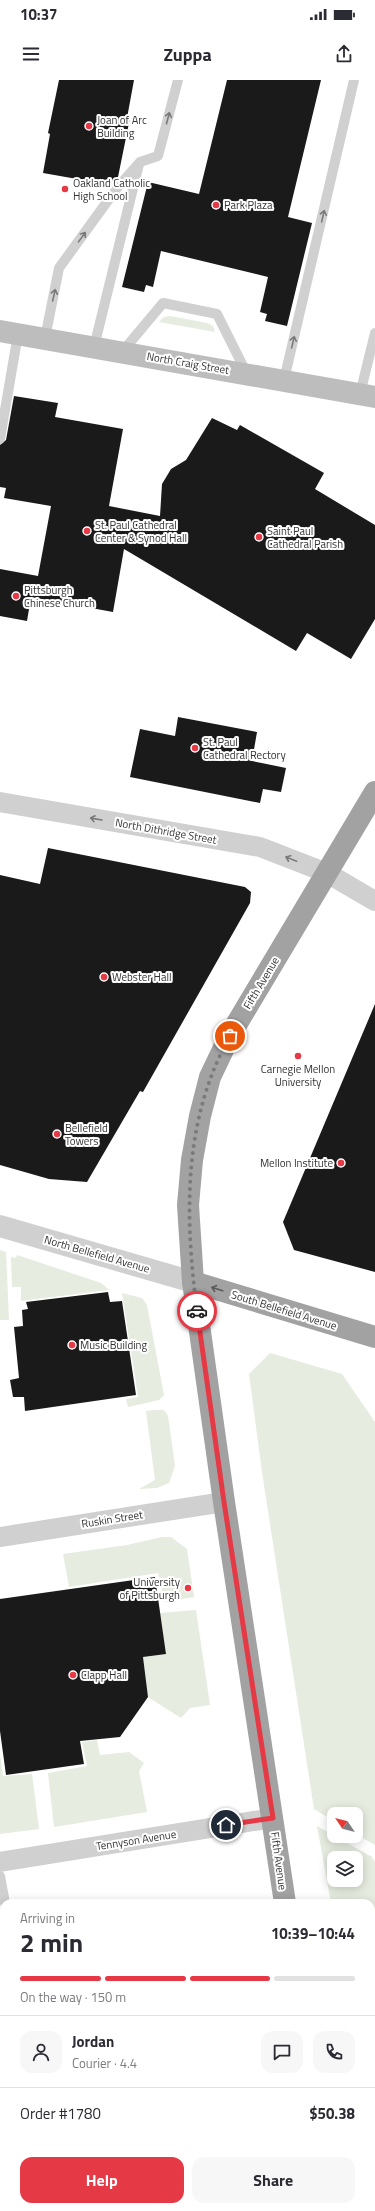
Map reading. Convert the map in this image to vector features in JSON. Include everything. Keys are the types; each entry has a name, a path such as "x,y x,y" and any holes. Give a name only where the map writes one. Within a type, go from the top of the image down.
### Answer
{"highway":[{"name":"Fifth Avenue","path":"284,1899 224,1502 193,1282 188,1205 192,1160 210,1077 230,1036 375,792"},
{"name":"South Bellefield Avenue","path":"193,1282 375,1337"}],"main road":[{"name":"North Craig Street","path":"9,332 367,396"}],"street":[{"name":"North Dithridge Street","path":"0,802 260,847 327,873 375,902"},
{"name":"North Bellefield Avenue","path":"0,1226 193,1282"},
{"name":"Ruskin Street","path":"0,1537 224,1502"},
{"name":"Tennyson Avenue","path":"0,1862 273,1818"}],"lane":[{"path":"45,338 60,268 117,188 140,162 158,156 178,80"},
{"path":"284,380 354,80"},
{"path":"94,347 140,162"},
{"path":"122,352 164,303 217,314 247,374"},
{"path":"0,439 9,332"},
{"path":"367,396 375,333"},
{"path":"0,1876 4,1899"}],"shaded area":[{"path":"170,316 207,323 213,326 215,332 159,322 164,317"},
{"path":"0,1250 6,1252 9,1320 0,1320"},
{"path":"17,1255 101,1283 109,1290 21,1301 21,1287 12,1287 11,1257 16,1258"},
{"path":"122,1293 142,1298 147,1305 164,1395 159,1400 128,1407 126,1399 138,1397"},
{"path":"270,1353 342,1374 375,1422 375,1845 363,1838 363,1807 327,1807 327,1817 314,1809 262,1472 249,1374"},
{"path":"164,1410 168,1416 175,1466 169,1483 157,1488 139,1489 155,1480 146,1411"},
{"path":"162,1537 171,1537 187,1549 194,1597 165,1602 158,1573 69,1587 63,1554 127,1545"},
{"path":"196,1610 210,1705 190,1708 181,1718 148,1697 143,1657 166,1654 160,1613"},
{"path":"97,1740 100,1755 129,1752 144,1763 139,1771 147,1812 54,1827 48,1773 87,1766 82,1742"},
{"path":"0,1754 3,1776 32,1774 39,1829 0,1834"},
{"path":"317,1826 327,1832 327,1843 347,1843 361,1851 327,1851 327,1881"},
{"path":"363,1852 372,1857 375,1862 375,1899 330,1899 328,1887 363,1887"}],"building":[{"name":"Joan of Arc Building","path":"59,80 134,80 127,118 130,118 118,177 111,185 43,173 50,134 48,133"},
{"name":"Park Plaza","path":"227,80 321,80 288,217 312,223 287,326 265,321 267,314 260,312 268,277 161,251 153,287 146,285 144,292 122,287 148,182 199,194"},
{"name":"Saint Paul Cathedral Parish","path":"14,396 58,403 55,417 123,429 109,506 160,516 162,484 171,469 186,460 212,418 237,430 240,425 324,473 315,489 375,525 375,619 351,659 307,633 296,651 124,549 113,612 31,597 27,621 0,616 0,569 38,576 51,506 4,498 6,488 0,487 0,445 6,440"},
{"name":"St. Paul Cathedral Rectory","path":"178,717 257,732 252,761 286,768 281,792 263,789 260,803 130,777 140,729 175,736"},
{"name":"Webster Hall","path":"48,848 245,887 251,892 250,903 143,1092 140,1091 87,1182 49,1179 0,1165 0,875 40,884"},
{"name":"Mellon Institute","path":"375,1004 375,1272 294,1250 283,1222"},
{"name":"Music Building","path":"108,1292 110,1302 122,1301 136,1395 25,1411 24,1397 13,1397 10,1380 19,1378 14,1327 23,1326 22,1310 28,1309 26,1302"},
{"name":"Clapp Hall","path":"155,1577 166,1654 143,1657 148,1697 120,1737 80,1741 84,1764 6,1775 0,1731 0,1599"}],"way so far":[{"path":"197,1311 193,1282 188,1205 192,1160 200,1116 210,1077 230,1036"}],"place":[{"name":"Joan of Arc Building","path":"89,126"},
{"name":"Oakland Catholic High School","path":"65,189"},
{"name":"Park Plaza","path":"216,205"},
{"name":"St. Paul Cathedral Center & Synod Hall","path":"87,531"},
{"name":"Saint Paul Cathedral Parish","path":"259,537"},
{"name":"Pittsburgh Chinese Church","path":"16,596"},
{"name":"St. Paul Cathedral Rectory","path":"195,748"},
{"name":"Webster Hall","path":"104,977"},
{"name":"Carnegie Mellon University","path":"298,1056"},
{"name":"Bellefield Towers","path":"57,1134"},
{"name":"Mellon Institute","path":"341,1163"},
{"name":"Music Building","path":"72,1345"},
{"name":"University of Pittsburgh","path":"188,1588"},
{"name":"Clapp Hall","path":"73,1675"}],"route":[{"path":"197,1311 224,1502 273,1818 226,1825"}]}
